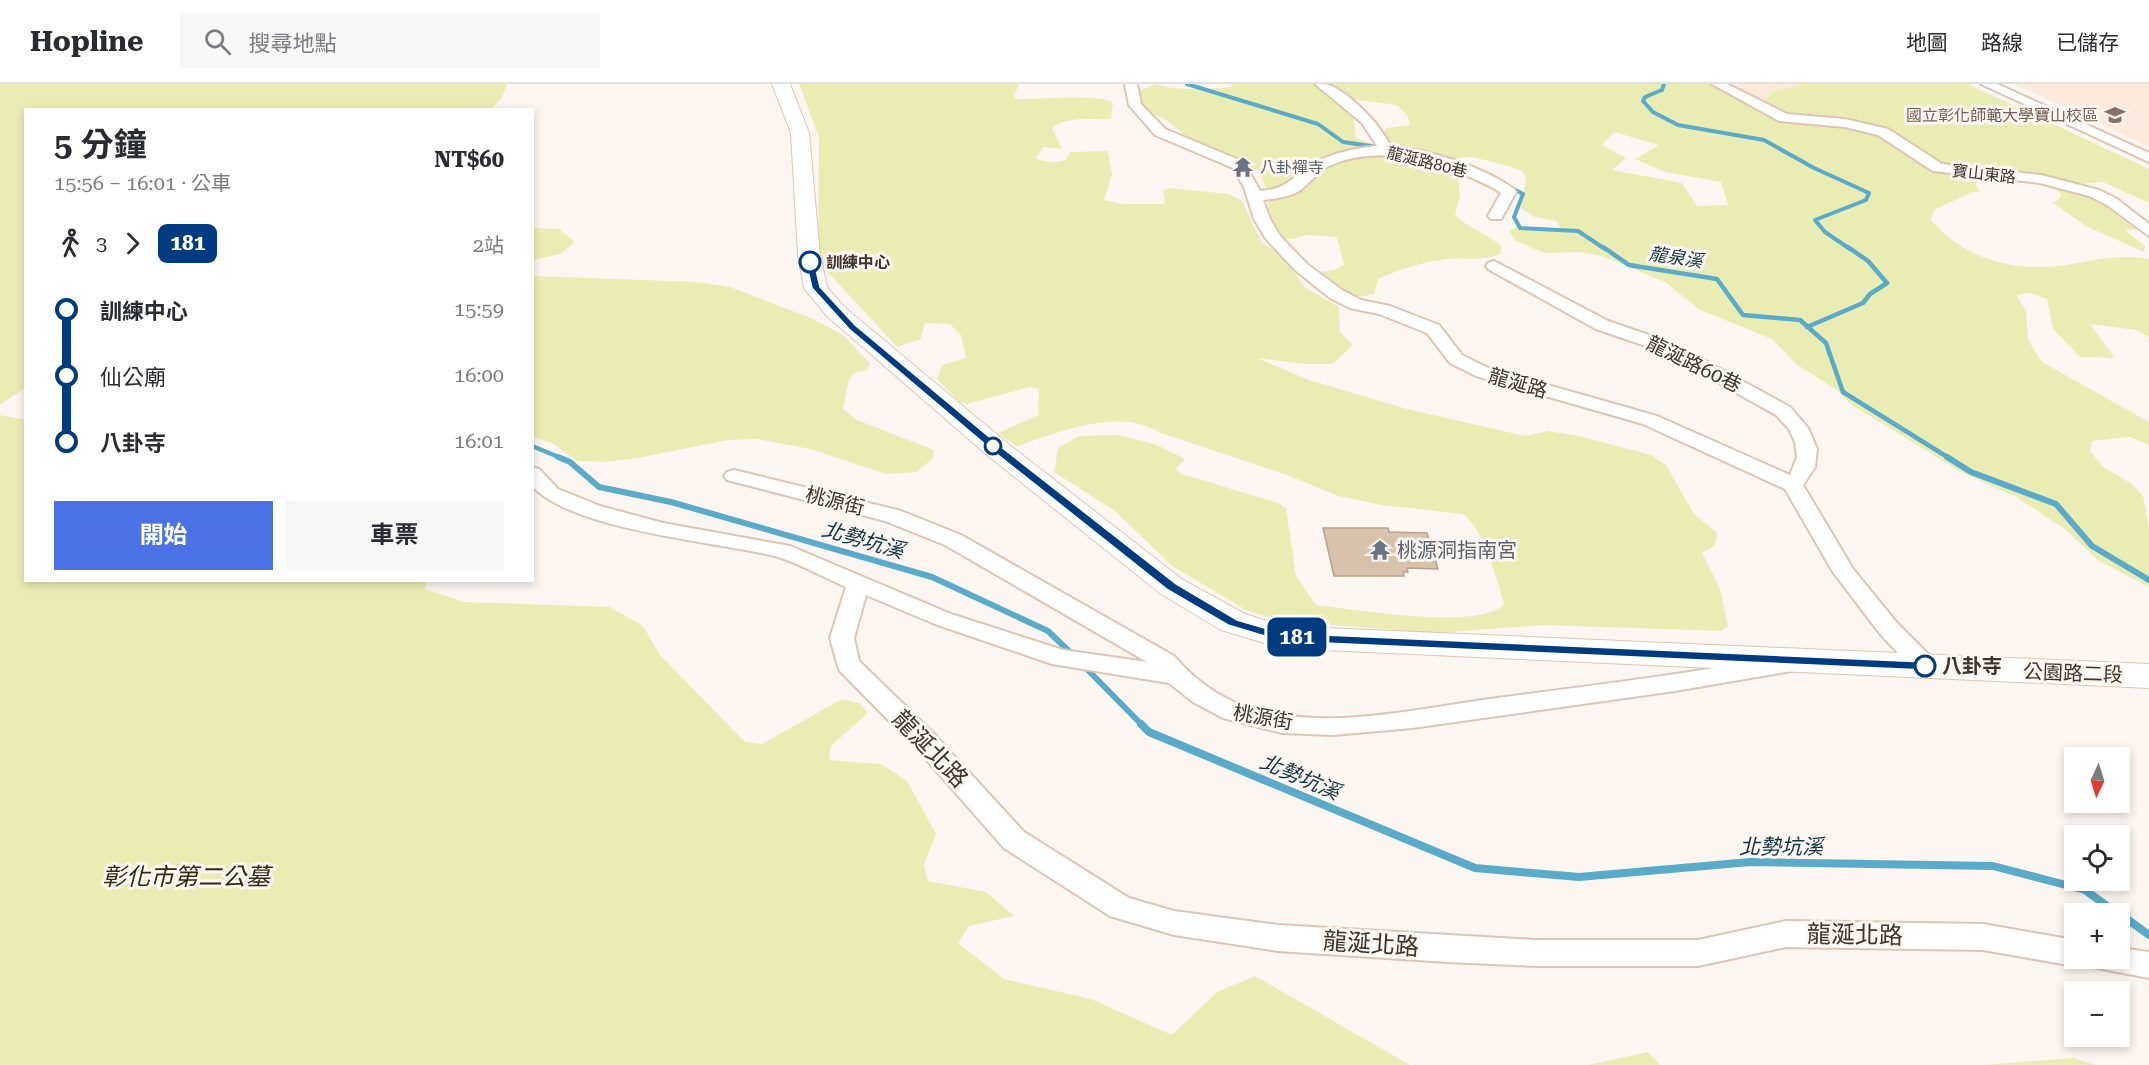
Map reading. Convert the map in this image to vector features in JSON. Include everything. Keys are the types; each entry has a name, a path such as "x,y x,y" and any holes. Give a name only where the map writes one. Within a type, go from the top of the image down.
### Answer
{"main road":[{"name":"公園路二段","path":"781,84 800,133 804,159 809,255 816,288 835,311 997,449 1154,573 1172,587 1233,622 1268,633 1302,638 1811,659 2149,676"}],"street":[{"name":"龍涎路","path":"1131,84 1135,105 1160,132 1239,165 1251,186 1252,196 1274,239 1301,267 1336,294 1356,304 1384,310 1433,329 1456,359 1482,372 1650,420 1765,470 1793,485"},
{"path":"1321,84 1368,120 1381,136 1385,150"},
{"name":"寶山東路","path":"1718,84 1784,118 1845,123 1883,132 1938,168 2041,179 2094,193 2149,231"},
{"path":"1987,84 2149,158"},
{"name":"龍涎路80巷","path":"1252,196 1278,193 1294,187 1303,177 1322,165 1385,150 1468,172 1503,186 1509,192 1496,216"},
{"name":"龍涎路60巷","path":"1494,266 1602,325 1669,348 1794,418 1804,435 1806,464 1793,485"},
{"path":"534,475 551,493 592,510 661,529 782,550 943,620 1061,658 1175,675"},
{"name":"桃源街","path":"734,476 893,516 953,540 1165,662 1175,675 1225,711 1282,724 1341,724 1426,716 1653,686 1811,659"},
{"path":"1793,485 1844,572 1889,629 1925,666"},
{"name":"龍涎北路","path":"859,582 842,638 848,664 926,742 1014,840 1120,907 1174,922 1278,938 1448,949 1535,953 1698,953 1786,934 1983,937 2064,951"},
{"path":"2130,962 2149,965"}],"shaded area":[{"path":"1728,84 1804,84 1773,92 1762,101"},
{"name":"國立彰化師範大學寶山校區","path":"2015,84 2149,84 2149,147"}],"green space":[{"path":"0,84 507,84 501,99 492,108 24,108 24,389 0,405"},
{"path":"799,84 1019,84 1014,96 1016,99 1096,98 1113,103 1111,119 1072,120 1052,128 1062,149 1043,147 1036,158 1056,162 1067,159 1070,152 1108,151 1112,175 1104,200 1123,204 1165,204 1163,191 1169,188 1229,194 1242,201 1262,243 1283,256 1304,287 1339,307 1340,332 1353,345 1333,364 1305,364 1257,358 1309,380 1407,409 1525,436 1548,431 1579,436 1651,455 1666,465 1694,514 1717,533 1715,545 1702,553 1720,589 1728,626 1721,631 1542,625 1438,633 1280,621 1246,610 1172,566 1115,511 1054,472 1058,448 1079,436 1118,435 1155,444 1185,459 1176,469 1182,474 1278,503 1286,508 1296,576 1316,605 1385,614 1444,617 1491,612 1504,604 1483,543 1471,521 1463,514 1382,505 1338,496 1290,476 1142,425 1125,422 1107,422 1069,429 1017,446 998,433 1038,415 1039,389 1030,387 967,404 959,402 937,379 942,365 966,358 961,335 950,324 925,323 921,339 897,347 823,267 818,256 819,137"},
{"path":"1157,84 1171,88 1193,89 1232,87 1233,84 1728,84 1762,101 1773,92 1804,84 1968,84 2149,169 2149,203 2103,182 2083,184 2061,180 2085,191 2137,226 2140,229 2125,230 2145,246 2144,252 2086,226 2053,203 2061,197 2060,192 2040,184 1975,183 1980,192 1972,192 1934,210 1931,220 1957,244 1988,259 2004,263 2039,267 2069,265 2114,257 2149,259 2149,337 2136,330 2090,324 2115,358 2080,357 2053,329 2047,299 2030,293 2016,295 2026,311 2028,340 2042,362 2149,422 2149,445 2130,437 2092,441 2090,451 2103,467 2132,484 2143,496 2149,529 2149,587 2099,561 2066,530 2018,498 1961,472 1852,405 1837,390 1796,364 1772,339 1700,310 1665,282 1602,256 1578,252 1544,253 1516,241 1509,231 1516,228 1560,228 1556,221 1534,217 1521,208 1526,179 1522,171 1474,158 1465,157 1449,161 1433,159 1404,150 1388,142 1382,138 1386,128 1410,125 1407,115 1397,105 1351,99 1356,138 1458,174 1460,197 1455,215 1496,241 1501,246 1501,253 1487,258 1449,259 1409,267 1378,279 1374,294 1357,296 1337,290 1319,272 1335,270 1344,265 1337,237 1305,235 1293,239 1277,239 1270,223 1268,195 1259,175 1237,158 1193,142 1175,127 1142,107 1133,99 1141,90","holes":["1614,132 1659,145 1635,159 1665,172 1721,182 1728,205 1697,206 1682,183 1612,170 1626,158 1602,145"]},
{"path":"534,228 559,229 573,240 573,244 560,254 534,260"},
{"path":"534,276 698,282 730,287 811,318 843,335 870,363 867,370 854,373 849,380 843,409 857,420 934,450 933,458 917,472 886,474 810,449 757,439 728,440 607,462 577,461 552,443 534,437"},
{"name":"彰化市第二公墓","path":"0,415 24,420 24,582 427,582 425,589 464,602 610,607 643,626 660,655 745,742 762,744 842,699 859,703 868,713 831,746 829,760 881,764 907,781 936,834 924,865 928,881 986,892 1014,916 969,926 958,943 1004,979 1091,999 1172,1035 1217,992 1255,976 1410,1065 0,1065"},
{"path":"1648,1052 1660,1065 1588,1065"},
{"path":"2073,1058 2096,1065 1984,1065"}],"building":[{"name":"桃源洞指南宮","path":"1323,528 1388,528 1389,532 1427,533 1438,569 1407,568 1408,572 1403,572 1404,576 1334,576"}],"waterway":[{"name":"龍泉溪","path":"1187,84 1318,124 1343,142 1378,147"},
{"path":"1664,84 1662,90 1645,97 1643,101 1653,112 1678,125 1764,140 1814,168 1869,193 1866,200 1815,220 1825,232 1850,249"},
{"name":"龍泉溪","path":"1484,173 1523,194 1514,217 1520,228 1578,231 1605,249"},
{"name":"龍泉溪","path":"1603,247 1629,265 1717,279 1743,315 1800,320 1808,327"},
{"path":"1808,327 1863,303 1870,294 1887,283 1868,261 1848,247"},
{"name":"龍泉溪","path":"1808,327 1826,343 1843,392 1949,458"},
{"name":"北勢坑溪","path":"534,447 561,458"},
{"name":"北勢坑溪","path":"558,457 570,462 599,487 671,502 932,577 1048,631 1073,655"},
{"name":"龍泉溪","path":"1947,457 1971,472 2056,504 2092,546 2149,580"},
{"name":"北勢坑溪","path":"1083,665 1142,725"},
{"name":"北勢坑溪","path":"1142,725 1149,732 1475,868 1579,877 1750,862 1993,866 2085,890 2103,903"},
{"name":"北勢坑溪","path":"2130,921 2149,935"}],"bus line":[{"name":"181","path":"810,262 816,288 852,327 997,449 1172,587 1233,622 1268,633 1302,638 1811,659 1925,666"}],"place":[{"name":"國立彰化師範大學寶山校區","path":"2115,115"},
{"name":"八卦禪寺","path":"1243,167"},
{"name":"訓練中心","path":"810,262"},
{"name":"桃源洞指南宮","path":"1380,550"},
{"name":"八卦寺","path":"1925,666"}]}
